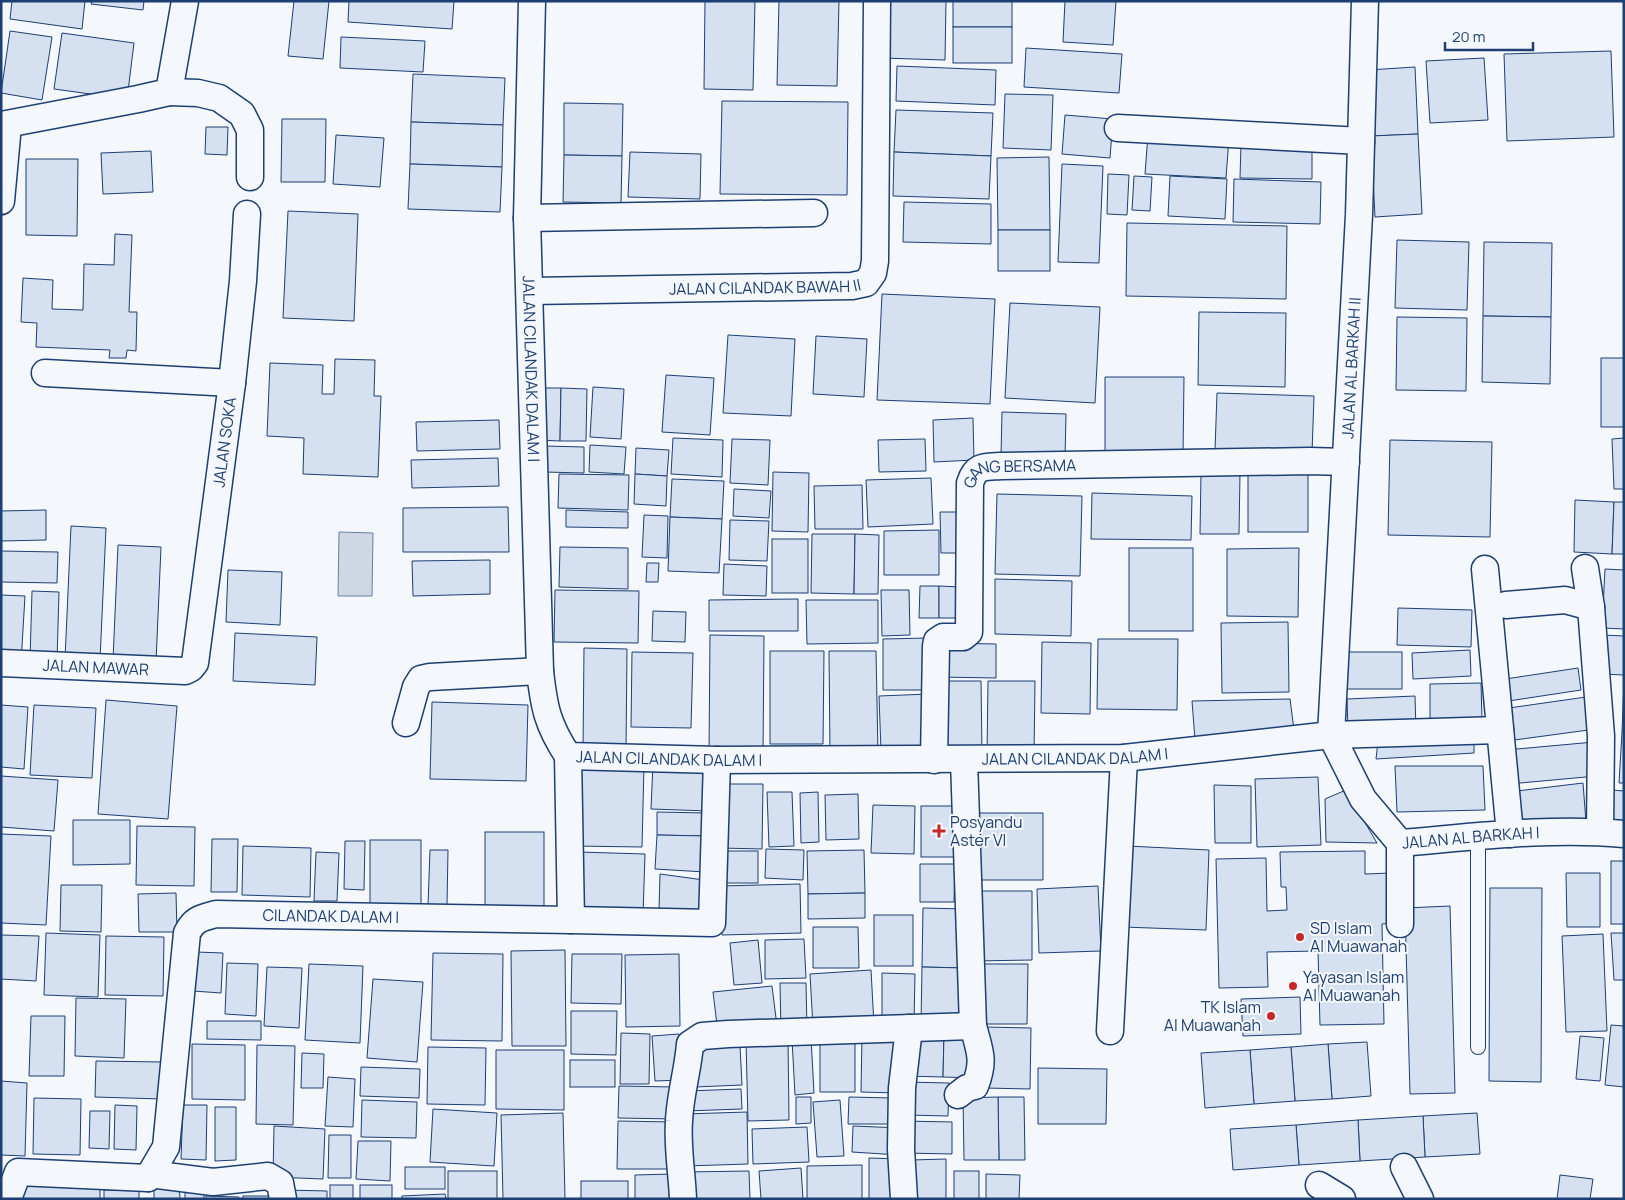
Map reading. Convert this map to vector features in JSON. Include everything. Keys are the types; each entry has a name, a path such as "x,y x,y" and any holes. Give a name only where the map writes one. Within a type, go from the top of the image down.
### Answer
{"street":[{"path":"169,92 185,1"},
{"name":"JALAN CILANDAK DALAM I","path":"532,1 528,218 540,671 545,709 555,737 568,756 717,760 1124,758 1331,735 1500,730"},
{"name":"JALAN CILANDAK BAWAH II","path":"530,291 842,286 866,283 873,274 875,261 877,1"},
{"name":"JALAN AL BARKAH II","path":"1331,735 1359,215 1365,1"},
{"path":"1,201 4,125 169,92 198,92 219,98 242,114 250,130 250,177"},
{"path":"1118,128 1361,141"},
{"path":"528,218 814,213"},
{"name":"JALAN SOKA","path":"191,668 196,656 232,384 243,281 247,214"},
{"path":"45,373 232,384"},
{"name":"GANG BERSAMA","path":"934,760 936,646 937,641 943,637 963,637 969,632 970,483 973,473 979,468 1001,466 1346,462"},
{"path":"1585,568 1612,832"},
{"path":"1486,569 1510,834"},
{"path":"1506,605 1565,600 1590,607"},
{"name":"JALAN MAWAR","path":"1,663 185,670 191,668"},
{"path":"406,723 416,687 422,680 430,677 540,671"},
{"path":"1331,735 1363,799 1400,843"},
{"path":"568,756 570,920"},
{"path":"1110,1031 1124,758"},
{"name":"CILANDAK DALAM I","path":"149,1184 166,1147 187,933 192,923 203,917 216,914 712,922 717,760"},
{"path":"958,1095 967,1088 976,1086 981,1071 981,1058 973,1026 964,760"},
{"name":"JALAN AL BARKAH I","path":"1400,924 1400,843 1510,834 1612,832"},
{"path":"683,1199 678,1122 689,1063 690,1044 702,1036 973,1026"},
{"path":"904,1199 901,1149 902,1088 909,1028"},
{"path":"1404,1167 1420,1199"},
{"path":"8,1199 18,1172 149,1184 213,1182 268,1176 280,1183 283,1199"},
{"path":"1318,1185 1342,1199"}],"lane":[{"path":"1478,836 1478,1047"}],"shaded area":[{"path":"339,532 373,533 372,596 338,596"}],"building":[{"path":"12,1 85,1 82,29 10,19"},
{"path":"92,1 144,1 143,10 91,4"},
{"path":"294,1 329,1 323,59 288,56"},
{"path":"349,1 454,1 452,29 348,22"},
{"path":"705,1 755,1 753,90 704,89"},
{"path":"779,1 839,1 837,86 777,85"},
{"path":"883,1 946,1 945,60 882,58"},
{"path":"953,1 1012,1 1012,27 953,27"},
{"path":"1065,1 1116,1 1113,45 1063,42"},
{"path":"953,27 1012,27 1012,63 953,63"},
{"path":"10,31 52,37 42,100 1,93"},
{"path":"62,33 134,43 127,99 54,89"},
{"path":"341,37 425,41 423,72 340,68"},
{"path":"1026,48 1122,54 1119,93 1024,87"},
{"path":"1611,51 1614,137 1507,141 1504,54"},
{"path":"1484,58 1488,120 1430,123 1426,61"},
{"path":"897,66 996,70 995,105 896,101"},
{"path":"1415,67 1418,134 1371,136 1368,70"},
{"path":"413,74 505,78 503,125 411,122"},
{"path":"1005,94 1053,95 1051,150 1003,148"},
{"path":"722,101 848,102 847,195 720,194"},
{"path":"564,103 623,104 622,156 564,155"},
{"path":"896,110 993,113 991,156 894,152"},
{"path":"1065,115 1113,119 1110,158 1062,154"},
{"path":"282,119 326,119 325,182 281,182"},
{"path":"411,122 503,125 502,167 410,164"},
{"path":"206,127 228,127 227,155 205,154"},
{"path":"1148,134 1229,138 1226,178 1145,174"},
{"path":"1418,134 1422,214 1375,217 1371,136"},
{"path":"336,135 384,138 380,187 333,184"},
{"path":"1241,144 1312,146 1312,179 1240,178"},
{"path":"151,151 153,192 103,194 101,153"},
{"path":"630,152 701,154 700,199 628,197"},
{"path":"894,152 991,156 989,199 893,196"},
{"path":"564,155 622,156 621,203 563,202"},
{"path":"1049,157 1050,230 998,230 997,158"},
{"path":"26,159 78,159 77,236 26,235"},
{"path":"410,164 502,167 500,212 408,209"},
{"path":"1062,164 1103,166 1099,263 1058,262"},
{"path":"1108,174 1129,175 1127,215 1107,214"},
{"path":"1134,176 1152,177 1150,211 1132,210"},
{"path":"1170,176 1227,179 1225,219 1168,216"},
{"path":"1234,179 1321,182 1320,224 1233,222"},
{"path":"904,202 991,204 991,244 903,242"},
{"path":"288,211 358,214 354,321 283,318"},
{"path":"1127,223 1287,226 1286,299 1126,296"},
{"path":"998,230 1050,230 1050,271 998,271"},
{"path":"115,234 132,235 129,312 137,312 136,351 127,350 126,358 109,358 110,350 36,347 37,323 21,322 23,278 53,280 52,309 83,310 84,264 114,265"},
{"path":"1397,240 1469,242 1467,310 1395,308"},
{"path":"1484,242 1552,243 1551,317 1483,316"},
{"path":"882,294 995,299 990,404 877,400"},
{"path":"1010,303 1100,307 1095,403 1005,398"},
{"path":"1199,312 1286,313 1285,387 1198,385"},
{"path":"1483,316 1551,317 1550,384 1482,382"},
{"path":"1397,317 1467,318 1466,391 1396,390"},
{"path":"728,335 795,339 791,416 723,413"},
{"path":"816,336 867,339 864,397 813,394"},
{"path":"1601,358 1624,358 1624,427 1601,427"},
{"path":"335,359 375,360 374,396 381,396 378,477 303,474 304,438 267,436 270,363 323,365 322,394 334,394"},
{"path":"666,375 714,378 710,435 662,432"},
{"path":"1105,377 1184,377 1183,456 1105,456"},
{"path":"593,387 624,389 621,439 590,437"},
{"path":"539,388 561,388 560,441 538,440"},
{"path":"561,388 587,389 586,441 560,441"},
{"path":"1217,393 1314,396 1312,453 1215,450"},
{"path":"1002,412 1066,414 1065,458 1001,456"},
{"path":"973,418 974,460 934,462 933,420"},
{"path":"499,420 500,449 417,451 416,422"},
{"path":"673,438 723,440 722,477 671,474"},
{"path":"1624,438 1624,489 1614,489 1612,439"},
{"path":"732,439 770,440 768,485 730,483"},
{"path":"925,439 926,471 879,472 878,440"},
{"path":"1390,440 1492,442 1490,537 1388,535"},
{"path":"590,445 626,447 624,474 589,472"},
{"path":"544,446 584,447 584,473 544,472"},
{"path":"636,448 669,450 667,476 635,474"},
{"path":"498,458 499,486 412,488 411,460"},
{"path":"1248,467 1308,467 1308,532 1248,532"},
{"path":"773,472 809,473 808,532 772,531"},
{"path":"1201,473 1240,473 1239,534 1200,534"},
{"path":"559,474 629,475 628,510 558,508"},
{"path":"635,474 667,476 666,506 634,504"},
{"path":"931,478 933,524 868,527 866,480"},
{"path":"672,479 724,481 722,519 670,517"},
{"path":"862,485 863,529 815,529 814,486"},
{"path":"734,489 771,491 769,518 733,516"},
{"path":"1092,493 1192,496 1191,540 1091,539"},
{"path":"997,494 1082,496 1080,576 995,574"},
{"path":"1575,500 1614,502 1612,554 1574,552"},
{"path":"1614,502 1624,502 1624,554 1612,554"},
{"path":"508,507 509,552 403,552 403,508"},
{"path":"46,510 46,540 1,541 1,511"},
{"path":"566,510 628,512 628,528 566,527"},
{"path":"940,512 965,512 965,553 941,553"},
{"path":"644,515 668,516 667,558 642,557"},
{"path":"670,517 722,519 719,573 668,571"},
{"path":"730,520 769,521 767,561 729,560"},
{"path":"71,526 106,528 100,660 65,659"},
{"path":"939,530 939,575 884,575 884,531"},
{"path":"812,534 855,534 854,594 811,593"},
{"path":"855,534 879,535 878,594 854,594"},
{"path":"772,539 808,539 808,593 772,593"},
{"path":"118,545 161,547 156,662 113,660"},
{"path":"560,547 628,548 628,589 559,587"},
{"path":"1129,548 1193,548 1193,631 1129,631"},
{"path":"1299,548 1298,617 1227,616 1227,549"},
{"path":"1,551 58,552 57,583 1,582"},
{"path":"490,560 490,594 413,596 412,561"},
{"path":"647,563 659,563 658,582 646,582"},
{"path":"724,564 767,566 766,596 723,595"},
{"path":"1605,569 1624,570 1624,629 1602,628"},
{"path":"228,570 282,572 280,625 226,622"},
{"path":"995,579 1072,581 1071,636 995,634"},
{"path":"920,586 939,586 939,618 919,618"},
{"path":"939,586 961,587 961,618 939,618"},
{"path":"555,590 639,591 638,643 554,642"},
{"path":"881,590 909,590 910,635 882,636"},
{"path":"32,591 59,592 57,660 30,659"},
{"path":"1,595 25,596 21,663 1,662"},
{"path":"798,599 798,631 709,631 709,600"},
{"path":"806,600 878,600 878,643 807,644"},
{"path":"1398,608 1472,610 1471,647 1397,645"},
{"path":"653,611 686,612 685,642 652,641"},
{"path":"1288,622 1289,692 1222,693 1221,623"},
{"path":"235,633 317,637 315,685 233,681"},
{"path":"710,635 764,636 763,754 709,754"},
{"path":"1603,635 1624,636 1624,675 1601,674"},
{"path":"928,638 929,690 883,690 883,639"},
{"path":"1098,639 1178,639 1177,710 1097,709"},
{"path":"1042,642 1091,643 1090,714 1041,713"},
{"path":"938,643 996,644 996,678 938,677"},
{"path":"584,648 627,649 626,750 583,750"},
{"path":"1470,650 1471,676 1413,679 1412,653"},
{"path":"770,651 824,651 823,744 770,744"},
{"path":"829,651 876,651 878,753 830,754"},
{"path":"632,652 693,653 691,728 631,727"},
{"path":"1343,652 1402,652 1402,689 1343,689"},
{"path":"1578,668 1581,690 1502,702 1499,680"},
{"path":"939,681 981,681 982,752 940,752"},
{"path":"988,681 1035,681 1034,756 987,755"},
{"path":"1624,681 1624,732 1622,732"},
{"path":"1481,683 1482,721 1430,722 1430,684"},
{"path":"929,694 931,750 881,751 879,696"},
{"path":"1415,696 1416,730 1348,732 1347,699"},
{"path":"1593,696 1596,729 1507,741 1502,709"},
{"path":"1290,699 1294,730 1195,740 1192,701"},
{"path":"106,700 177,706 168,819 98,814"},
{"path":"432,702 528,705 526,781 430,779"},
{"path":"1,705 28,707 24,769 1,767"},
{"path":"34,705 96,708 92,778 30,775"},
{"path":"1622,732 1624,732 1624,783 1619,783"},
{"path":"1474,738 1474,753 1376,759 1378,741"},
{"path":"1594,742 1597,776 1509,784 1506,750"},
{"path":"653,763 711,766 709,811 651,809"},
{"path":"576,764 644,765 642,847 574,846"},
{"path":"1395,766 1483,766 1485,810 1397,812"},
{"path":"1,776 58,780 54,831 1,827"},
{"path":"1318,777 1321,845 1257,847 1255,779"},
{"path":"1583,783 1586,822 1520,820 1517,791"},
{"path":"721,784 763,784 762,849 720,848"},
{"path":"1214,785 1251,786 1251,843 1215,843"},
{"path":"1346,790 1377,843 1326,842 1325,799"},
{"path":"1612,790 1624,791 1624,830 1609,830"},
{"path":"767,792 792,792 794,846 769,847"},
{"path":"818,792 819,842 801,843 800,793"},
{"path":"858,794 859,839 826,840 825,795"},
{"path":"873,805 915,806 914,854 871,853"},
{"name":"Posyandu Aster VI","path":"921,806 958,806 958,857 921,857"},
{"path":"657,812 706,813 706,836 657,835"},
{"path":"976,813 1043,813 1043,880 977,880"},
{"path":"73,820 130,820 130,864 73,865"},
{"path":"137,826 195,827 194,886 136,885"},
{"path":"485,832 544,832 544,909 485,909"},
{"path":"1,834 51,836 46,925 1,923"},
{"path":"657,835 706,836 705,872 655,869"},
{"path":"212,839 238,839 237,892 211,892"},
{"path":"370,840 421,840 421,904 370,904"},
{"path":"345,841 365,841 364,890 344,889"},
{"path":"243,846 311,848 310,897 242,895"},
{"path":"1127,846 1209,850 1206,930 1123,927"},
{"path":"766,849 804,850 803,880 765,878"},
{"path":"430,850 448,850 447,906 428,905"},
{"path":"864,850 865,893 808,894 807,851"},
{"path":"720,851 758,851 758,883 720,883"},
{"name":"Yayasan Islam Al Muawanah","path":"1365,851 1365,874 1391,873 1392,923 1382,924 1384,1024 1320,1025 1318,951 1267,952 1268,987 1219,988 1216,859 1266,858 1267,911 1287,910 1286,887 1281,887 1280,852"},
{"path":"316,852 339,853 337,901 314,901"},
{"path":"578,852 645,854 643,915 576,913"},
{"path":"1611,861 1624,861 1624,924 1611,924"},
{"path":"920,864 955,864 954,902 920,902"},
{"path":"1566,873 1600,873 1600,927 1567,927"},
{"path":"660,874 704,880 705,914 659,910"},
{"path":"800,884 801,933 722,935 720,886"},
{"path":"61,885 102,885 101,932 60,931"},
{"path":"1098,886 1101,951 1039,953 1037,889"},
{"path":"1490,888 1542,888 1541,1082 1489,1081"},
{"path":"974,891 1032,891 1032,960 974,961"},
{"path":"176,893 177,932 139,932 138,894"},
{"path":"865,893 865,918 808,919 808,894"},
{"path":"1450,906 1455,1093 1410,1094 1405,908"},
{"path":"923,908 967,909 966,968 922,967"},
{"path":"874,915 913,915 913,966 874,966"},
{"path":"813,927 858,927 859,968 813,968"},
{"path":"46,933 100,935 98,997 44,995"},
{"path":"1611,933 1624,933 1624,980 1614,980"},
{"path":"1603,934 1607,1031 1566,1032 1562,936"},
{"path":"1,935 39,936 36,981 1,979"},
{"path":"106,936 164,937 163,996 105,995"},
{"path":"804,939 806,978 765,979 765,940"},
{"path":"758,940 762,983 734,985 730,943"},
{"path":"565,950 566,1046 512,1046 511,951"},
{"path":"196,952 223,953 221,993 193,991"},
{"path":"433,953 503,954 502,1041 431,1040"},
{"path":"572,954 622,954 621,1004 571,1003"},
{"path":"679,954 680,1026 626,1027 625,955"},
{"path":"227,963 258,964 256,1016 225,1014"},
{"path":"309,964 363,966 360,1043 305,1040"},
{"path":"977,964 1028,964 1027,1024 977,1024"},
{"path":"267,967 302,968 299,1028 264,1026"},
{"path":"922,967 966,968 965,1025 921,1024"},
{"path":"871,970 874,1025 813,1028 810,974"},
{"path":"882,973 915,974 914,1024 882,1024"},
{"path":"373,979 423,982 417,1062 367,1058"},
{"path":"780,983 806,983 807,1030 781,1031"},
{"path":"772,986 777,1026 718,1033 713,992"},
{"name":"TK Islam Al Muawanah","path":"1300,997 1301,1034 1243,1036 1241,999"},
{"path":"76,998 126,999 124,1058 75,1056"},
{"path":"571,1011 617,1011 616,1055 571,1054"},
{"path":"31,1016 65,1016 64,1076 29,1076"},
{"path":"207,1021 261,1021 261,1040 207,1039"},
{"path":"1611,1025 1624,1026 1624,1087 1605,1085"},
{"path":"985,1027 1031,1028 1030,1089 984,1088"},
{"path":"910,1032 944,1033 943,1077 906,1076"},
{"path":"621,1033 650,1034 649,1084 620,1084"},
{"path":"820,1033 855,1034 855,1092 820,1092"},
{"path":"944,1033 974,1037 976,1078 943,1077"},
{"path":"679,1034 682,1080 655,1081 652,1036"},
{"path":"862,1034 897,1035 897,1093 861,1092"},
{"path":"1580,1036 1604,1038 1600,1081 1576,1079"},
{"path":"811,1038 814,1093 795,1095 792,1039"},
{"path":"788,1040 789,1120 748,1121 746,1041"},
{"path":"1367,1042 1371,1096 1332,1099 1328,1044"},
{"path":"192,1044 245,1045 245,1100 192,1099"},
{"path":"1328,1044 1332,1099 1295,1101 1291,1047"},
{"path":"257,1045 295,1046 293,1125 256,1124"},
{"path":"740,1046 742,1085 695,1087 694,1047"},
{"path":"428,1047 486,1048 485,1105 427,1104"},
{"path":"1291,1047 1295,1101 1254,1104 1250,1050"},
{"path":"496,1050 564,1050 564,1110 496,1109"},
{"path":"1250,1050 1254,1104 1205,1108 1201,1053"},
{"path":"302,1053 324,1054 323,1088 301,1088"},
{"path":"570,1060 615,1060 615,1087 570,1087"},
{"path":"96,1061 163,1062 162,1099 95,1097"},
{"path":"361,1067 420,1069 419,1098 360,1096"},
{"path":"1038,1068 1107,1069 1106,1124 1038,1124"},
{"path":"328,1077 355,1079 353,1127 325,1126"},
{"path":"1,1081 27,1083 25,1156 1,1155"},
{"path":"906,1082 949,1083 948,1116 906,1115"},
{"path":"619,1086 675,1087 675,1119 618,1118"},
{"path":"741,1089 742,1109 686,1111 686,1091"},
{"path":"796,1097 811,1097 811,1123 796,1124"},
{"path":"849,1097 894,1098 894,1124 848,1124"},
{"path":"998,1097 1024,1097 1025,1160 999,1160"},
{"path":"998,1097 999,1160 964,1160 963,1098"},
{"path":"34,1098 81,1099 80,1155 33,1154"},
{"path":"362,1100 417,1102 416,1138 361,1137"},
{"path":"840,1100 844,1156 817,1157 813,1102"},
{"path":"115,1105 137,1106 136,1150 114,1149"},
{"path":"183,1105 207,1105 206,1160 181,1159"},
{"path":"215,1107 236,1107 236,1160 215,1161"},
{"path":"433,1109 497,1113 494,1166 430,1162"},
{"path":"90,1111 110,1111 109,1149 89,1148"},
{"path":"747,1112 748,1164 685,1166 684,1114"},
{"path":"563,1113 565,1199 503,1199 501,1115"},
{"path":"1477,1113 1480,1154 1425,1157 1423,1116"},
{"path":"1423,1116 1425,1157 1360,1161 1358,1120"},
{"path":"1358,1120 1360,1161 1299,1165 1296,1125"},
{"path":"618,1121 674,1122 672,1169 617,1169"},
{"path":"903,1121 952,1122 952,1154 903,1153"},
{"path":"1296,1125 1299,1165 1233,1170 1230,1129"},
{"path":"274,1126 325,1129 323,1179 273,1177"},
{"path":"853,1126 901,1128 899,1155 852,1152"},
{"path":"807,1127 809,1162 753,1164 752,1129"},
{"path":"329,1135 351,1135 351,1178 328,1178"},
{"path":"358,1141 391,1141 390,1181 356,1179"},
{"path":"869,1158 900,1159 902,1199 869,1199"},
{"path":"946,1159 946,1199 911,1199 911,1160"},
{"path":"862,1165 862,1199 807,1199 807,1166"},
{"path":"405,1167 445,1167 445,1189 405,1189"},
{"path":"801,1168 803,1199 761,1199 759,1171"},
{"path":"448,1171 497,1171 497,1199 448,1199"},
{"path":"749,1171 750,1199 686,1199 685,1172"},
{"path":"954,1171 979,1171 979,1199 954,1199"},
{"path":"673,1174 673,1199 635,1199 635,1175"},
{"path":"986,1174 1020,1175 1019,1199 986,1199"},
{"path":"1560,1175 1593,1179 1590,1199 1557,1199"},
{"path":"22,1179 100,1181 100,1199 22,1199"},
{"path":"179,1181 180,1199 154,1199 154,1182"},
{"path":"581,1181 628,1181 628,1199 581,1199"},
{"path":"330,1185 353,1185 353,1199 330,1199"},
{"path":"360,1185 392,1185 392,1199 360,1199"},
{"path":"185,1186 204,1187 204,1199 185,1199"},
{"path":"104,1190 139,1190 139,1199 104,1199"},
{"path":"286,1190 327,1191 327,1199 286,1199"},
{"path":"445,1194 446,1199 402,1199 402,1196"},
{"path":"206,1196 239,1197 239,1199 206,1199"},
{"path":"243,1196 276,1196 276,1199 243,1199"}],"place":[{"name":"Posyandu Aster VI","path":"939,831"},
{"name":"SD Islam Al Muawanah","path":"1300,937"},
{"name":"Yayasan Islam Al Muawanah","path":"1293,986"},
{"name":"TK Islam Al Muawanah","path":"1271,1016"}]}
